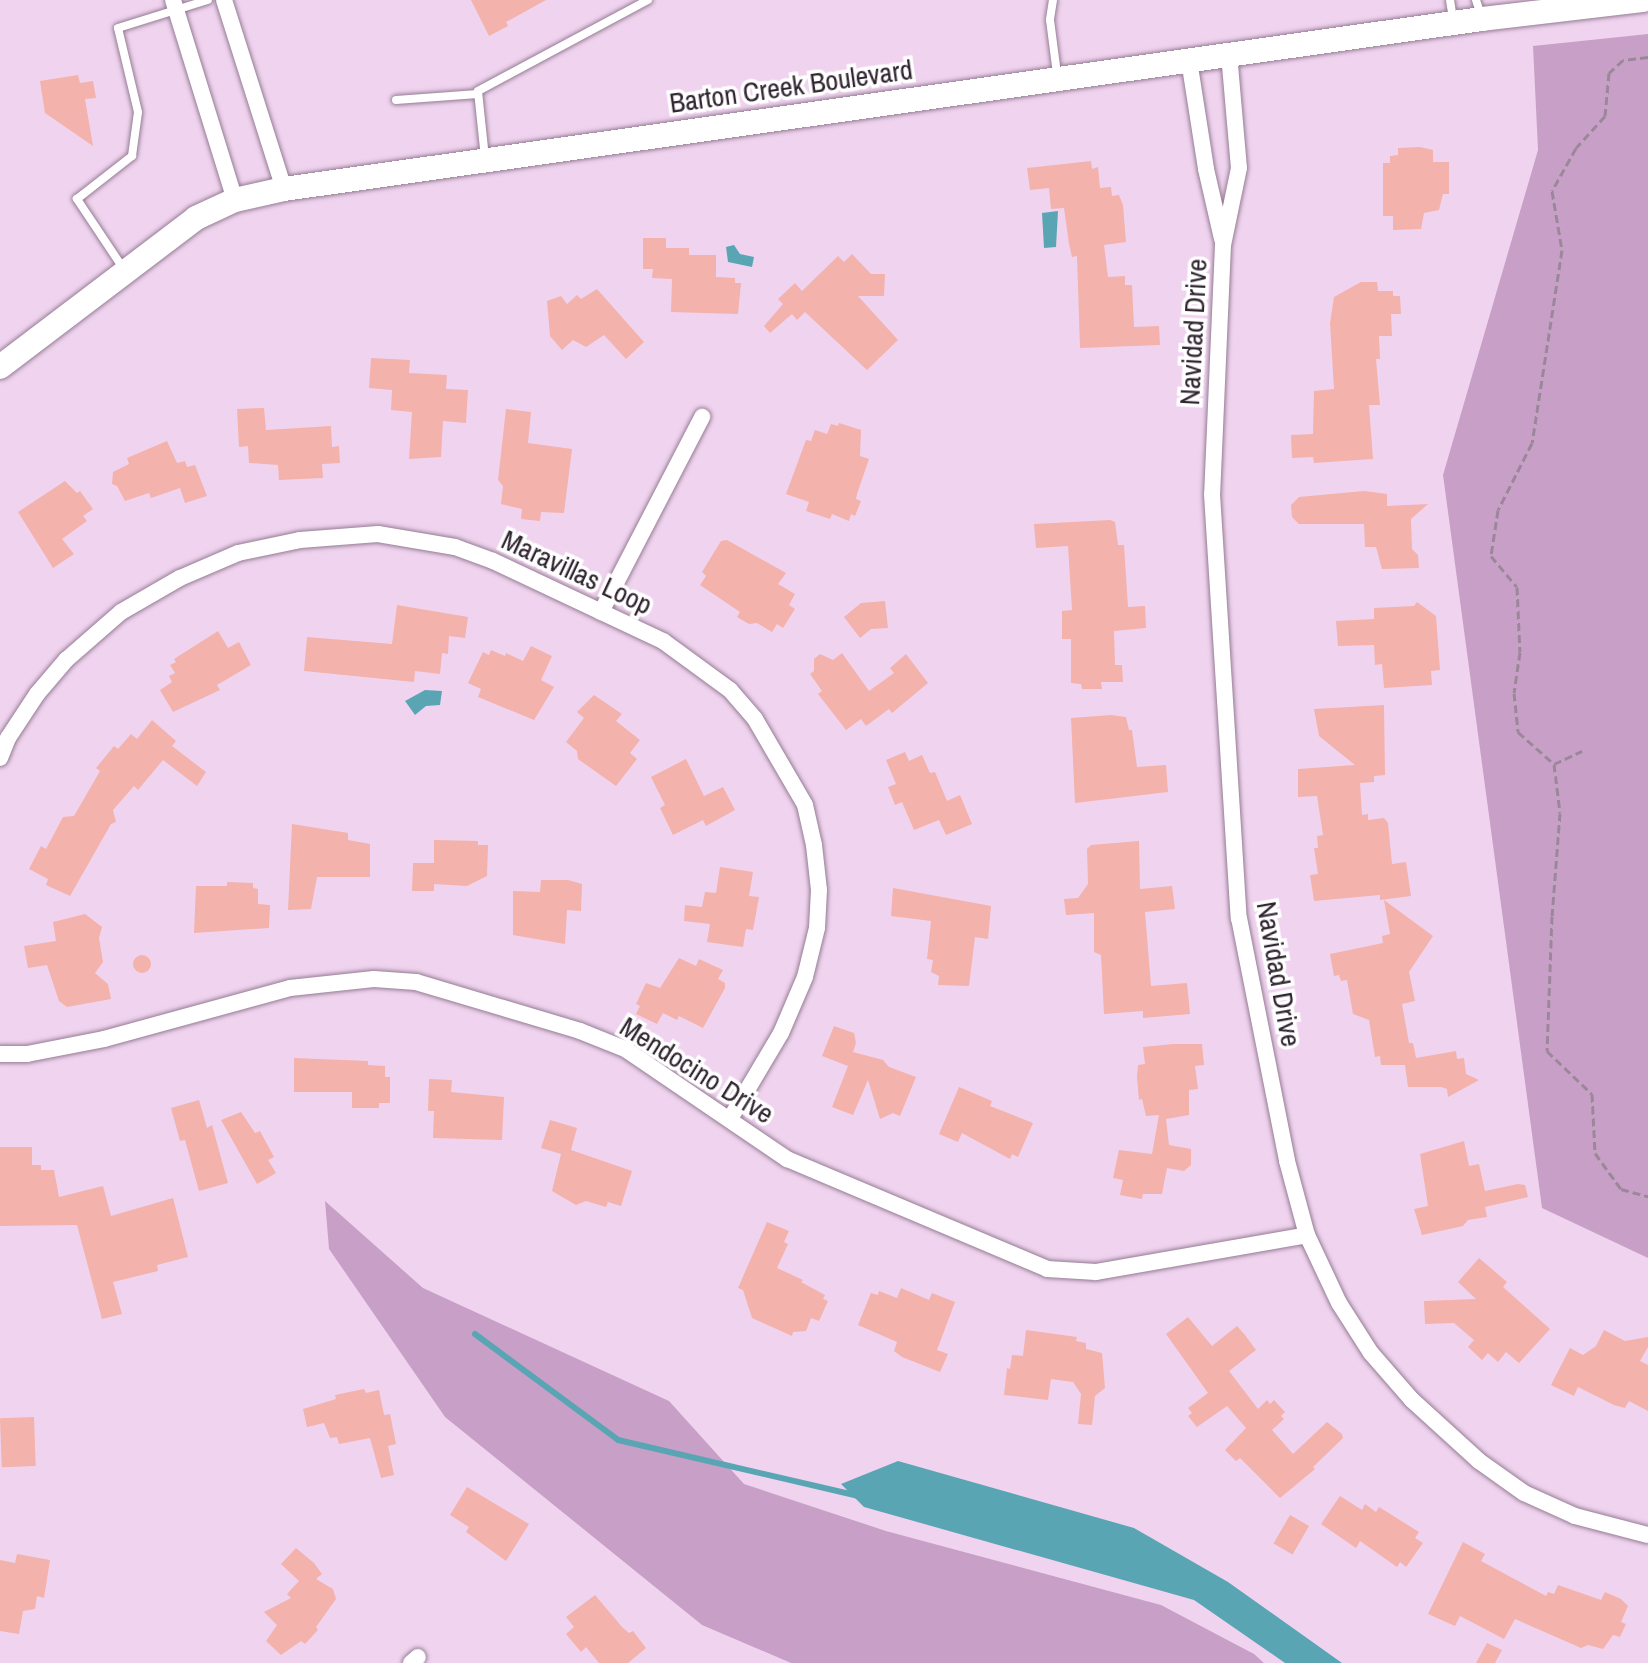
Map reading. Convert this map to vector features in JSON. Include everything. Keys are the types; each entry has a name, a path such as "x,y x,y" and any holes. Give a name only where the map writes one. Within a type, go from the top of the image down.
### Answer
{"street":[{"path":"224,0 284,189"},
{"name":"Barton Creek Boulevard","path":"0,367 196,218 235,200 284,189 1229,54 1452,11 1643,0"},
{"path":"175,5 235,200"},
{"name":"Navidad Drive","path":"1229,54 1239,168 1223,245 1212,494 1239,918 1287,1161 1307,1235 1339,1303 1371,1353 1412,1400 1479,1461 1524,1493 1575,1516 1648,1535"},
{"name":"Navidad Drive","path":"1189,60 1206,169 1223,245"},
{"path":"601,612 702,417"},
{"name":"Maravillas Loop","path":"0,758 8,738 30,705 66,660 121,612 180,578 238,553 343,535 410,539 455,547 493,561 663,641 730,690 771,743 805,805 819,890 805,977 781,1033 730,1119"},
{"name":"Mendocino Drive","path":"0,1054 27,1054 104,1039 290,988 374,979 416,982 580,1031 625,1049 787,1159 1047,1269 1096,1272 1307,1235"}],"lane":[{"path":"125,271 77,199 132,156 138,112 118,28 175,5 208,0"},
{"path":"485,159 478,91 648,0"},
{"path":"1053,0 1053,63 1058,80"},
{"path":"396,100 478,94"}],"path":[{"path":"1648,57 1623,60 1609,73 1605,116 1576,148 1552,191 1562,250 1535,427 1532,443 1498,510 1491,556 1517,587 1520,652 1514,693 1518,732 1554,764 1560,813 1547,1051 1592,1094 1595,1153 1621,1189 1648,1196"},
{"path":"1554,764 1582,751"}],"shaded area":[{"path":"1648,34 1648,1258 1542,1208 1443,475 1538,150 1533,46"},
{"path":"325,1201 423,1288 669,1401 744,1484 886,1531 1161,1605 1254,1654 1264,1663 791,1663 702,1625 445,1417 329,1249"}],"water":[{"path":"1058,211 1056,247 1044,248 1042,213"},
{"path":"734,245 740,254 754,257 752,267 728,262 726,247"},
{"path":"425,690 442,691 440,705 426,706 415,715 405,701"},
{"path":"898,1461 1134,1528 1228,1582 1342,1663 1285,1663 1194,1600 864,1507 841,1484"}],"building":[{"path":"471,0 546,0 506,22 508,26 489,36"},
{"path":"78,75 80,83 93,81 96,98 85,99 93,146 45,113 40,81"},
{"path":"1398,148 1433,150 1433,162 1449,162 1449,194 1443,194 1439,210 1424,213 1421,229 1393,230 1393,216 1383,216 1383,163 1390,163 1390,156 1398,155"},
{"path":"1091,161 1092,169 1098,167 1100,188 1111,187 1112,196 1119,195 1123,205 1126,242 1104,245 1108,277 1125,276 1125,285 1132,285 1134,327 1159,326 1160,345 1080,348 1077,256 1072,257 1064,208 1051,209 1049,188 1030,190 1027,168"},
{"path":"643,238 666,238 666,248 689,248 689,255 716,255 716,277 735,278 735,283 741,283 738,314 671,312 672,279 652,278 653,269 643,269"},
{"path":"852,254 871,274 885,274 884,296 858,296 898,340 867,370 805,312 797,320 792,314 770,333 764,326 783,304 778,299 795,283 802,291 838,256 844,262"},
{"path":"1361,282 1377,282 1378,291 1393,291 1393,296 1400,296 1401,314 1391,314 1392,336 1379,336 1380,359 1376,359 1380,405 1369,405 1373,459 1314,463 1313,457 1292,458 1291,435 1313,434 1314,391 1334,389 1330,323 1334,297"},
{"path":"597,289 644,342 626,359 604,335 586,347 573,340 562,350 550,336 547,301 561,296 567,304 577,295 581,299"},
{"path":"371,358 410,360 409,373 447,375 446,389 468,390 466,423 443,421 441,457 409,459 412,412 391,410 392,390 369,388"},
{"path":"264,408 266,430 331,426 332,447 339,446 340,463 322,464 323,478 279,480 278,465 249,463 248,446 239,447 237,409"},
{"path":"506,409 531,412 528,443 572,449 564,513 541,512 540,521 521,519 522,509 501,504 503,486 498,480"},
{"path":"839,423 861,430 860,456 869,459 856,499 861,501 855,516 851,514 849,521 832,514 830,519 806,511 809,502 786,494 806,440 811,441 815,430 827,434 831,424 838,426"},
{"path":"167,441 177,463 185,461 187,467 195,465 207,496 185,503 180,488 151,498 149,493 125,501 117,486 112,484 113,472 129,464 127,458"},
{"path":"65,481 77,493 80,491 93,509 83,516 87,521 62,539 74,554 53,568 18,512"},
{"path":"1364,491 1387,494 1387,506 1428,504 1411,519 1412,549 1418,555 1419,568 1382,569 1376,547 1365,547 1364,524 1299,524 1292,517 1291,505 1299,497"},
{"path":"1115,522 1118,545 1124,545 1128,607 1145,606 1146,628 1114,631 1115,665 1122,665 1123,682 1101,682 1102,689 1082,689 1081,684 1071,683 1071,639 1062,639 1062,611 1072,610 1068,546 1036,548 1034,524"},
{"path":"727,540 786,573 778,584 795,594 789,605 795,609 783,628 777,624 772,632 757,623 749,624 737,617 740,612 700,585 706,576 702,572 721,541"},
{"path":"885,601 888,628 871,629 860,638 844,617 861,603"},
{"path":"1417,602 1436,616 1440,670 1431,671 1432,685 1384,688 1382,664 1375,665 1374,645 1338,646 1336,621 1374,619 1374,608 1414,606"},
{"path":"397,605 468,617 465,638 449,636 448,654 442,653 440,674 415,671 414,682 304,671 307,637 392,644"},
{"path":"218,631 228,648 239,642 251,665 217,685 220,690 173,712 160,690 172,682 169,676 175,673 170,665 176,662 174,659"},
{"path":"531,646 552,656 541,680 554,687 534,720 478,697 481,689 468,683 483,652 489,655 491,650 505,656 506,653 523,661"},
{"path":"842,653 869,691 894,673 890,668 906,654 928,683 892,713 889,709 866,726 861,719 846,730 818,694 822,691 810,674 814,671 814,659 820,654 833,660"},
{"path":"594,695 622,714 616,721 640,740 630,753 637,759 616,786 578,759 577,751 566,742 584,718 577,712"},
{"path":"1384,705 1385,775 1374,776 1374,782 1360,783 1362,815 1368,814 1368,820 1384,818 1388,823 1392,864 1406,862 1411,896 1380,900 1380,895 1314,901 1310,875 1318,874 1314,848 1318,848 1317,836 1323,835 1317,796 1298,797 1298,769 1355,765 1319,736 1314,709"},
{"path":"1126,717 1129,730 1132,730 1137,767 1166,765 1168,792 1075,803 1071,718"},
{"path":"152,720 176,741 172,746 206,772 197,786 163,760 138,790 134,786 113,810 116,822 111,824 70,896 46,885 48,879 29,869 41,846 46,849 63,817 74,816 100,771 96,768 114,746 118,749 131,734 137,739"},
{"path":"905,752 909,761 922,755 930,773 935,772 947,801 960,795 972,824 946,835 939,820 914,830 902,802 895,805 888,787 896,784 886,760"},
{"path":"686,759 704,796 723,787 735,810 706,826 703,820 673,835 660,808 665,805 651,777"},
{"path":"292,824 348,833 348,840 370,844 370,877 317,877 311,909 288,910"},
{"path":"434,840 478,841 478,845 488,845 487,876 467,886 434,884 434,891 412,891 413,863 434,863"},
{"path":"1139,841 1140,889 1172,886 1175,909 1145,912 1151,986 1187,983 1190,1014 1143,1018 1143,1011 1104,1014 1101,955 1094,952 1094,913 1066,915 1064,899 1078,898 1088,884 1087,849 1091,845"},
{"path":"720,867 753,872 749,896 759,897 753,930 746,929 743,947 707,942 710,924 684,921 685,905 702,907 705,892 716,893"},
{"path":"541,880 568,880 582,884 581,911 567,910 565,944 513,935 513,891 540,892"},
{"path":"227,882 253,883 253,888 258,889 258,904 270,905 269,928 194,933 196,886 227,886"},
{"path":"893,888 991,906 988,939 975,937 969,986 938,985 939,976 931,972 933,960 927,959 931,921 891,916"},
{"path":"1384,900 1433,936 1409,972 1415,1001 1402,1004 1409,1043 1413,1043 1416,1058 1456,1051 1457,1059 1464,1058 1466,1074 1479,1080 1448,1097 1447,1089 1441,1087 1408,1087 1405,1065 1381,1065 1380,1056 1375,1057 1369,1020 1353,1014 1347,980 1341,981 1339,975 1334,976 1330,954 1383,943 1382,936 1390,934"},
{"path":"85,914 102,927 99,938 103,962 95,973 108,984 111,999 67,1007 59,1001 47,965 28,968 24,946 56,941 53,922"},
{"path":"138,955 146,955 151,964 149,971 138,973 133,968 133,960"},
{"path":"679,958 696,966 699,959 723,970 718,979 725,983 725,988 703,1028 679,1016 677,1020 663,1013 657,1024 636,1014 640,1006 636,1004 646,983 660,988"},
{"path":"834,1026 854,1033 856,1043 853,1052 883,1060 889,1067 916,1077 900,1116 893,1113 880,1119 868,1080 853,1115 832,1107 848,1066 822,1056"},
{"path":"1202,1044 1204,1065 1195,1066 1198,1089 1189,1090 1189,1115 1166,1119 1169,1145 1191,1149 1191,1165 1184,1171 1167,1168 1162,1194 1143,1194 1142,1199 1120,1195 1123,1180 1113,1178 1119,1150 1152,1154 1159,1115 1146,1116 1142,1099 1139,1100 1137,1077 1138,1065 1145,1064 1143,1047"},
{"path":"294,1058 368,1061 368,1065 385,1066 385,1077 390,1077 390,1103 379,1103 379,1108 352,1108 352,1092 294,1092"},
{"path":"429,1079 452,1080 451,1092 504,1097 502,1140 433,1138 434,1111 428,1111"},
{"path":"959,1087 992,1101 990,1106 1033,1123 1018,1157 1012,1154 1010,1159 962,1133 958,1142 939,1134"},
{"path":"199,1100 207,1128 212,1125 228,1183 199,1191 185,1140 180,1141 171,1108"},
{"path":"241,1112 255,1133 260,1131 274,1157 268,1160 276,1173 257,1184 221,1120"},
{"path":"550,1120 577,1128 571,1150 632,1171 621,1206 608,1202 606,1207 586,1201 576,1205 552,1191 561,1154 541,1148"},
{"path":"1464,1141 1469,1166 1479,1164 1485,1191 1518,1184 1525,1185 1528,1197 1485,1207 1487,1217 1468,1220 1463,1226 1422,1235 1414,1209 1428,1206 1420,1154"},
{"path":"0,1147 32,1147 32,1165 41,1165 41,1170 54,1170 59,1197 103,1186 111,1216 173,1198 188,1257 157,1265 158,1271 113,1282 122,1314 102,1319 77,1225 0,1226"},
{"path":"767,1222 789,1231 784,1242 788,1244 777,1268 803,1280 801,1282 825,1295 823,1299 828,1301 819,1321 811,1318 806,1331 793,1332 792,1336 752,1318 743,1290 738,1288"},
{"path":"1479,1258 1507,1282 1503,1287 1550,1329 1519,1363 1506,1352 1498,1362 1488,1353 1482,1360 1468,1347 1474,1340 1454,1323 1425,1324 1424,1301 1476,1299 1458,1282"},
{"path":"901,1288 929,1300 932,1293 955,1302 937,1350 948,1354 940,1372 902,1357 894,1351 897,1342 858,1325 871,1293 878,1295 879,1291 897,1298"},
{"path":"1188,1317 1212,1346 1237,1326 1245,1335 1256,1350 1229,1371 1258,1409 1267,1400 1270,1404 1274,1400 1285,1412 1281,1416 1284,1419 1272,1430 1293,1454 1327,1422 1342,1434 1343,1438 1313,1467 1315,1469 1280,1498 1240,1458 1236,1461 1225,1450 1246,1428 1227,1406 1197,1427 1188,1416 1192,1413 1188,1408 1208,1393 1166,1334"},
{"path":"1026,1330 1077,1337 1076,1341 1086,1343 1086,1349 1102,1353 1105,1388 1095,1396 1092,1425 1078,1424 1081,1394 1073,1382 1051,1379 1048,1400 1004,1395 1007,1368 1010,1369 1012,1355 1023,1356"},
{"path":"1604,1330 1625,1341 1648,1337 1648,1347 1640,1361 1648,1365 1648,1411 1629,1401 1625,1408 1614,1405 1578,1387 1574,1396 1551,1385 1570,1348 1583,1355 1596,1346"},
{"path":"364,1389 366,1393 379,1390 384,1415 390,1414 396,1444 388,1446 394,1475 381,1478 370,1438 339,1444 337,1437 330,1438 324,1423 307,1427 303,1409 336,1399 335,1395"},
{"path":"34,1417 36,1466 2,1467 0,1418"},
{"path":"467,1487 529,1524 506,1561 466,1532 469,1527 450,1515"},
{"path":"1340,1496 1362,1510 1365,1504 1376,1512 1379,1507 1419,1532 1415,1538 1423,1543 1406,1567 1400,1562 1397,1567 1360,1541 1356,1548 1321,1524"},
{"path":"1290,1515 1309,1526 1293,1555 1274,1544"},
{"path":"1463,1542 1485,1554 1481,1561 1546,1596 1548,1592 1554,1594 1558,1585 1601,1600 1605,1592 1621,1599 1628,1606 1621,1622 1626,1624 1620,1637 1613,1635 1603,1649 1588,1645 1581,1648 1515,1619 1504,1639 1460,1616 1455,1626 1428,1614"},
{"path":"296,1548 314,1563 322,1574 316,1579 333,1589 336,1599 316,1627 318,1630 305,1644 301,1641 281,1655 266,1641 277,1625 264,1612 291,1598 287,1594 299,1581 281,1564"},
{"path":"17,1554 50,1560 44,1598 37,1596 35,1609 23,1611 19,1634 0,1631 0,1560 15,1563"},
{"path":"595,1595 622,1627 629,1633 633,1631 646,1648 628,1663 599,1663 586,1647 581,1652 566,1634 574,1627 566,1617"},
{"path":"1487,1643 1502,1650 1495,1663 1476,1663"}],"waterway":[{"path":"475,1334 618,1440 858,1496"}]}
